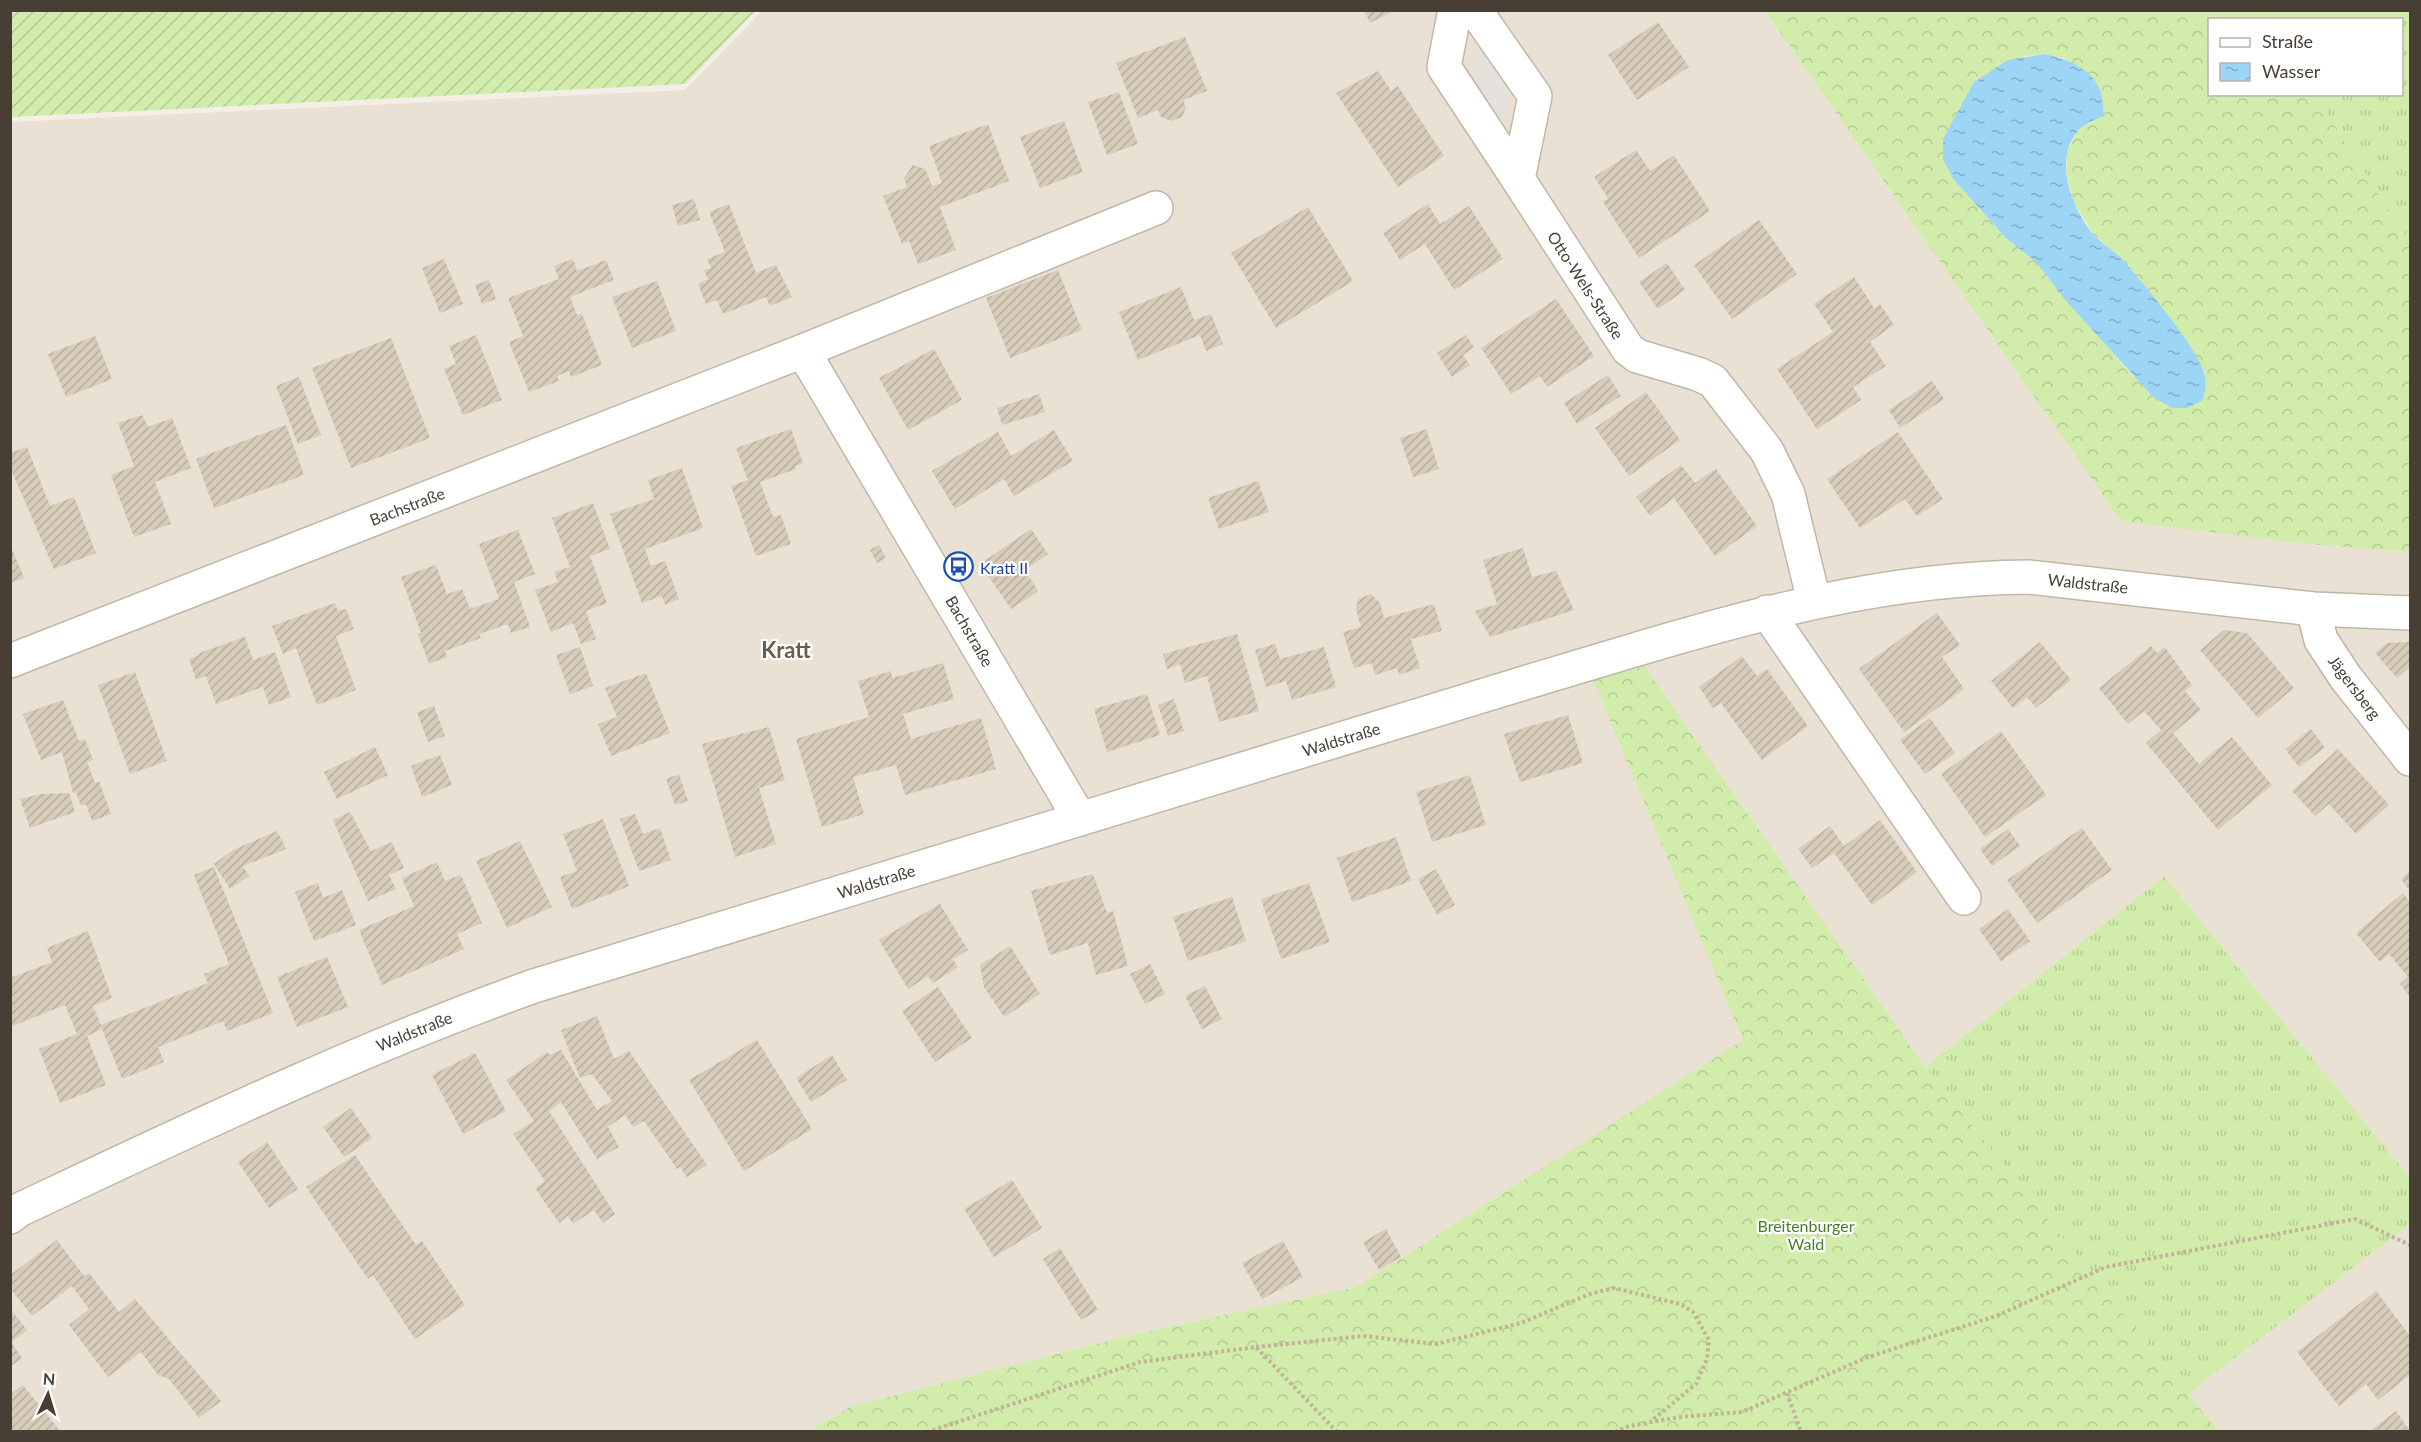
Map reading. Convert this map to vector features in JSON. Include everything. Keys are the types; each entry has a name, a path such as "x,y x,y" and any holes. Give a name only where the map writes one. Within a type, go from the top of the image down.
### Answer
{"street":[{"name":"Otto-Wels-Straße","path":"1455,10 1444,68 1628,349 1637,356 1698,374 1713,381 1767,451 1788,494 1814,601"},
{"path":"1475,10 1535,96 1518,179"},
{"name":"Bachstraße","path":"10,661 803,351 1156,208"},
{"name":"Bachstraße","path":"803,351 1080,819"},
{"name":"Waldstraße","path":"13,1209 295,1080 443,1018 546,982 1555,673 1767,612 1814,601 1928,583 1981,577 2028,577 2313,609 2410,613"},
{"name":"Jägersberg","path":"2313,609 2321,640 2346,678 2410,759"},
{"path":"1767,612 1964,898"}],"path":[{"path":"1615,1431 1649,1423 1742,1412 1868,1357 1996,1316 2106,1268 2355,1219 2410,1245"},
{"path":"927,1431 1140,1362 1363,1336 1436,1344 1521,1323 1590,1294 1614,1288 1680,1304 1693,1312 1708,1340 1707,1359 1696,1384 1649,1423"},
{"path":"1256,1347 1337,1431"},
{"path":"1787,1393 1801,1431"}],"shaded area":[{"path":"762,11 1765,11 2121,521 2307,544 2410,552 2410,1178 2164,876 1925,1067 1643,666 1593,680 1744,1040 1356,1287 1135,1334 852,1406 808,1431 11,1431 10,122 685,90"},
{"path":"1482,45 1511,88 1500,128 1471,85"},
{"path":"2410,1224 2410,1431 2218,1431 2188,1394"}],"green space":[{"path":"10,11 755,11 685,84 11,117"},
{"path":"1765,11 2262,11 2266,18 2208,18 2208,96 2316,96 2410,243 2410,552 2307,544 2121,521","holes":["2045,54 2065,59 2103,115 2077,131 2067,152 2066,176 2074,203 2094,235 2117,254 2144,286 2185,340 2204,372 2133,377 2036,262 2006,238 1954,180 1955,119 1974,82 2026,56"]},
{"path":"2262,11 2410,11 2410,243 2316,96 2403,96 2403,18 2266,18"},
{"name":"Breitenburger Wald","path":"1644,666 1925,1067 2218,1431 808,1431 852,1406 1135,1334 1356,1287 1743,1040 1593,680"},
{"path":"2164,876 2410,1178 2410,1224 2188,1394 1925,1067"}],"water":[{"path":"2045,54 2069,61 2088,73 2100,91 2103,116 2079,130 2070,145 2066,158 2068,185 2078,211 2093,234 2118,255 2139,278 2191,347 2204,373 2205,390 2203,400 2187,408 2172,408 2153,397 2067,302 2036,262 2006,238 1954,180 1943,159 1943,139 1974,82 2008,60"}],"building":[{"path":"1364,10 1395,10 1370,23"},
{"path":"1658,22 1689,67 1637,100 1608,55"},
{"path":"1185,37 1207,91 1183,100 1186,107 1182,117 1171,121 1161,117 1158,110 1138,118 1116,63"},
{"path":"1378,71 1391,91 1398,86 1444,156 1398,187 1336,93"},
{"path":"1119,92 1138,144 1107,155 1088,102"},
{"path":"1064,121 1083,172 1040,188 1020,137"},
{"path":"988,124 1009,181 940,207 956,250 918,264 909,241 902,244 883,196 907,187 904,178 913,165 925,169 932,186 942,183 929,146"},
{"path":"1636,150 1650,171 1674,155 1710,211 1639,258 1603,202 1608,198 1594,177"},
{"path":"694,199 700,220 678,226 672,205"},
{"path":"729,204 756,273 776,265 792,297 770,306 766,297 723,314 717,300 706,304 698,284 708,279 704,270 711,268 707,259 725,252 709,212"},
{"path":"1428,204 1440,224 1469,206 1503,259 1454,290 1425,244 1400,260 1383,233"},
{"path":"1308,207 1353,281 1276,328 1231,253"},
{"path":"1759,220 1797,274 1732,319 1694,265"},
{"path":"444,259 463,304 440,313 422,268"},
{"path":"573,259 577,271 606,260 614,280 570,297 577,315 582,314 602,365 571,377 569,371 557,376 559,381 529,392 509,342 523,336 508,298 559,279 554,266"},
{"path":"1667,263 1685,290 1658,309 1639,282"},
{"path":"1058,270 1082,330 1010,358 986,298"},
{"path":"1854,277 1874,308 1880,304 1894,325 1870,342 1886,366 1853,387 1861,400 1817,429 1777,369 1833,332 1814,304"},
{"path":"489,280 496,299 482,304 475,285"},
{"path":"657,281 676,331 632,348 612,297"},
{"path":"1181,287 1194,320 1211,314 1223,344 1206,351 1200,335 1138,360 1119,312"},
{"path":"1556,299 1594,356 1547,387 1540,376 1511,394 1481,348"},
{"path":"476,335 502,400 463,415 444,369 456,364 449,346"},
{"path":"1466,335 1474,347 1463,355 1470,365 1452,377 1437,353"},
{"path":"95,336 112,379 66,397 48,354"},
{"path":"391,338 430,438 351,468 312,368"},
{"path":"934,349 962,400 908,430 879,378"},
{"path":"1608,375 1621,396 1577,424 1564,403"},
{"path":"299,377 321,435 298,444 276,386"},
{"path":"1932,381 1944,399 1900,428 1889,410"},
{"path":"1646,392 1680,440 1629,476 1595,428"},
{"path":"1039,394 1045,412 1002,425 997,408"},
{"path":"142,415 148,427 172,418 191,468 155,482 171,524 134,537 111,475 134,466 118,423"},
{"path":"286,425 304,475 214,508 196,459"},
{"path":"791,429 803,463 795,466 796,469 760,482 773,517 781,515 791,544 756,556 731,486 748,480 736,448"},
{"path":"1426,429 1439,469 1413,477 1400,438"},
{"path":"1054,430 1073,461 1014,496 1004,479 955,509 932,471 998,432 1011,456"},
{"path":"1898,432 1943,499 1917,516 1905,499 1860,528 1827,479"},
{"path":"27,447 50,506 74,497 96,553 54,569 10,467 10,453"},
{"path":"1681,465 1695,483 1716,469 1757,526 1715,556 1674,498 1650,516 1636,497"},
{"path":"682,468 703,528 645,549 651,566 665,561 679,599 665,605 662,596 642,603 610,514 654,499 648,480"},
{"path":"1258,481 1269,512 1219,529 1208,498"},
{"path":"593,503 610,549 590,556 607,603 586,611 596,639 581,644 573,623 551,632 535,590 558,582 554,572 570,567 552,518"},
{"path":"1031,529 1048,554 1025,570 1038,591 1011,609 980,564"},
{"path":"518,530 535,574 514,582 530,627 511,633 508,624 479,634 481,638 445,651 447,657 429,664 418,634 421,633 401,577 436,565 447,594 462,589 470,609 499,599 479,544"},
{"path":"10,544 24,578 10,583"},
{"path":"879,545 886,558 877,563 870,550"},
{"path":"1523,548 1532,577 1556,571 1574,610 1490,637 1475,611 1497,604 1483,560"},
{"path":"1371,594 1380,603 1384,618 1434,604 1442,631 1411,639 1420,668 1399,675 1397,668 1375,675 1372,663 1354,668 1343,632 1361,627 1356,609 1358,599"},
{"path":"335,603 338,611 346,609 354,629 336,636 356,690 317,705 296,648 283,654 272,626"},
{"path":"1937,613 1960,645 1942,657 1964,689 1904,732 1859,669"},
{"path":"2224,630 2247,633 2294,688 2258,718 2200,650"},
{"path":"1237,634 1259,711 1219,722 1207,676 1185,683 1180,664 1167,669 1163,654"},
{"path":"245,637 253,660 275,652 291,697 269,705 263,687 216,704 206,676 196,680 189,659 199,653"},
{"path":"2040,642 2071,680 2036,708 2027,697 2013,708 1991,681"},
{"path":"2410,642 2410,667 2397,678 2375,653 2387,643"},
{"path":"1275,644 1280,659 1324,647 1336,687 1292,700 1286,681 1266,687 1255,650"},
{"path":"2151,646 2157,653 2165,647 2192,685 2185,691 2201,710 2173,733 2199,764 2232,737 2272,785 2218,830 2146,743 2161,730 2144,711 2128,724 2099,688"},
{"path":"580,647 593,686 570,694 556,655"},
{"path":"1742,656 1757,676 1767,669 1808,726 1762,760 1721,703 1713,708 1699,687"},
{"path":"943,663 954,699 903,714 911,739 981,718 996,769 905,795 896,765 853,777 864,814 822,827 796,739 869,717 858,681 891,671 892,678"},
{"path":"135,672 167,761 130,774 98,685"},
{"path":"646,673 670,733 611,756 598,724 617,717 605,688"},
{"path":"1147,694 1160,735 1107,752 1094,709"},
{"path":"1174,699 1184,731 1168,736 1158,705"},
{"path":"63,700 79,741 85,739 93,760 87,762 95,783 99,781 111,814 92,821 86,804 81,806 76,792 73,793 62,752 41,760 23,714"},
{"path":"434,706 445,736 428,742 417,712"},
{"path":"1568,715 1583,763 1520,782 1504,734"},
{"path":"1930,718 1955,753 1925,774 1900,740"},
{"path":"769,727 785,780 759,788 776,844 735,857 702,744"},
{"path":"2311,729 2325,748 2299,767 2285,749"},
{"path":"2001,731 2046,795 1985,837 1941,774"},
{"path":"375,747 388,775 337,799 324,772"},
{"path":"2338,749 2389,805 2356,834 2329,804 2315,816 2292,791"},
{"path":"440,755 452,785 422,797 411,766"},
{"path":"679,774 688,801 675,805 666,779"},
{"path":"1470,775 1486,825 1432,842 1416,792"},
{"path":"69,793 75,812 30,828 20,799 40,794"},
{"path":"350,812 371,851 392,842 404,868 389,875 396,889 368,901 333,820"},
{"path":"635,814 643,834 660,828 671,860 639,871 620,819"},
{"path":"603,819 629,886 572,909 560,877 577,871 563,834"},
{"path":"1880,820 1917,872 1872,905 1834,853 1812,868 1798,849 1830,826 1844,846"},
{"path":"2082,828 2112,870 2037,923 2007,880"},
{"path":"2008,829 2020,846 1992,866 1980,849"},
{"path":"277,831 286,849 243,866 249,876 230,889 214,864 233,850"},
{"path":"1396,837 1411,881 1352,902 1337,858"},
{"path":"520,841 552,907 507,928 476,861"},
{"path":"437,862 445,881 461,875 482,923 457,934 464,949 382,985 359,930 414,906 402,878"},
{"path":"214,867 273,1013 227,1031 223,1021 158,1047 164,1062 122,1079 102,1029 87,1036 106,1085 60,1103 39,1049 77,1034 65,1005 10,1027 10,978 52,962 47,948 88,931 112,998 93,1006 101,1025 208,983 204,974 229,964 194,875"},
{"path":"1436,869 1455,905 1437,915 1418,879"},
{"path":"2410,871 2410,891 2401,879"},
{"path":"1093,874 1107,913 1113,911 1128,966 1096,975 1088,943 1050,955 1031,891"},
{"path":"318,883 323,898 342,890 356,925 314,941 295,892"},
{"path":"1309,883 1330,942 1281,959 1261,899"},
{"path":"2403,893 2410,902 2410,997 2400,984 2408,977 2389,954 2380,962 2356,933"},
{"path":"1232,897 1246,941 1188,961 1173,917"},
{"path":"940,904 968,950 953,959 958,967 933,983 928,976 908,989 879,940"},
{"path":"2008,909 2030,941 2001,961 1979,929"},
{"path":"1010,946 1040,994 1004,1017 984,987 980,965"},
{"path":"327,957 348,1007 297,1027 277,977"},
{"path":"1150,964 1165,994 1145,1004 1130,974"},
{"path":"1205,986 1222,1019 1202,1029 1185,996"},
{"path":"938,987 972,1038 935,1062 902,1011"},
{"path":"597,1016 614,1059 629,1051 707,1165 687,1177 680,1167 677,1169 644,1121 633,1127 625,1115 608,1127 619,1147 597,1159 561,1102 549,1111 615,1214 603,1223 594,1210 573,1224 568,1216 559,1223 535,1188 545,1181 513,1134 534,1121 506,1080 547,1052 550,1055 561,1050 597,1110 612,1101 592,1074 580,1078 561,1030"},
{"path":"757,1040 812,1129 744,1171 689,1080"},
{"path":"475,1053 506,1111 463,1134 432,1075"},
{"path":"832,1055 847,1080 811,1102 796,1078"},
{"path":"351,1108 372,1138 344,1157 323,1127"},
{"path":"267,1142 298,1189 269,1208 238,1162"},
{"path":"355,1155 416,1245 422,1241 465,1305 415,1339 373,1275 368,1279 306,1187"},
{"path":"1012,1180 1042,1228 994,1257 964,1209"},
{"path":"1386,1229 1401,1257 1379,1270 1363,1242"},
{"path":"57,1240 84,1276 89,1273 119,1312 135,1299 221,1401 199,1418 169,1379 158,1375 141,1352 108,1377 69,1325 89,1309 72,1286 32,1316 10,1288 10,1275"},
{"path":"1283,1241 1303,1277 1262,1299 1242,1263"},
{"path":"1060,1248 1098,1310 1081,1320 1043,1259"},
{"path":"2376,1291 2410,1336 2410,1375 2378,1400 2366,1384 2339,1406 2297,1352"},
{"path":"10,1308 27,1330 11,1342 22,1358 10,1367"},
{"path":"23,1385 60,1431 10,1431 10,1394"},
{"path":"2396,1411 2410,1431 2370,1431"}],"place":[{"name":"Kratt II","path":"959,567"}],"district":[{"name":"Kratt","path":"786,649"}]}
